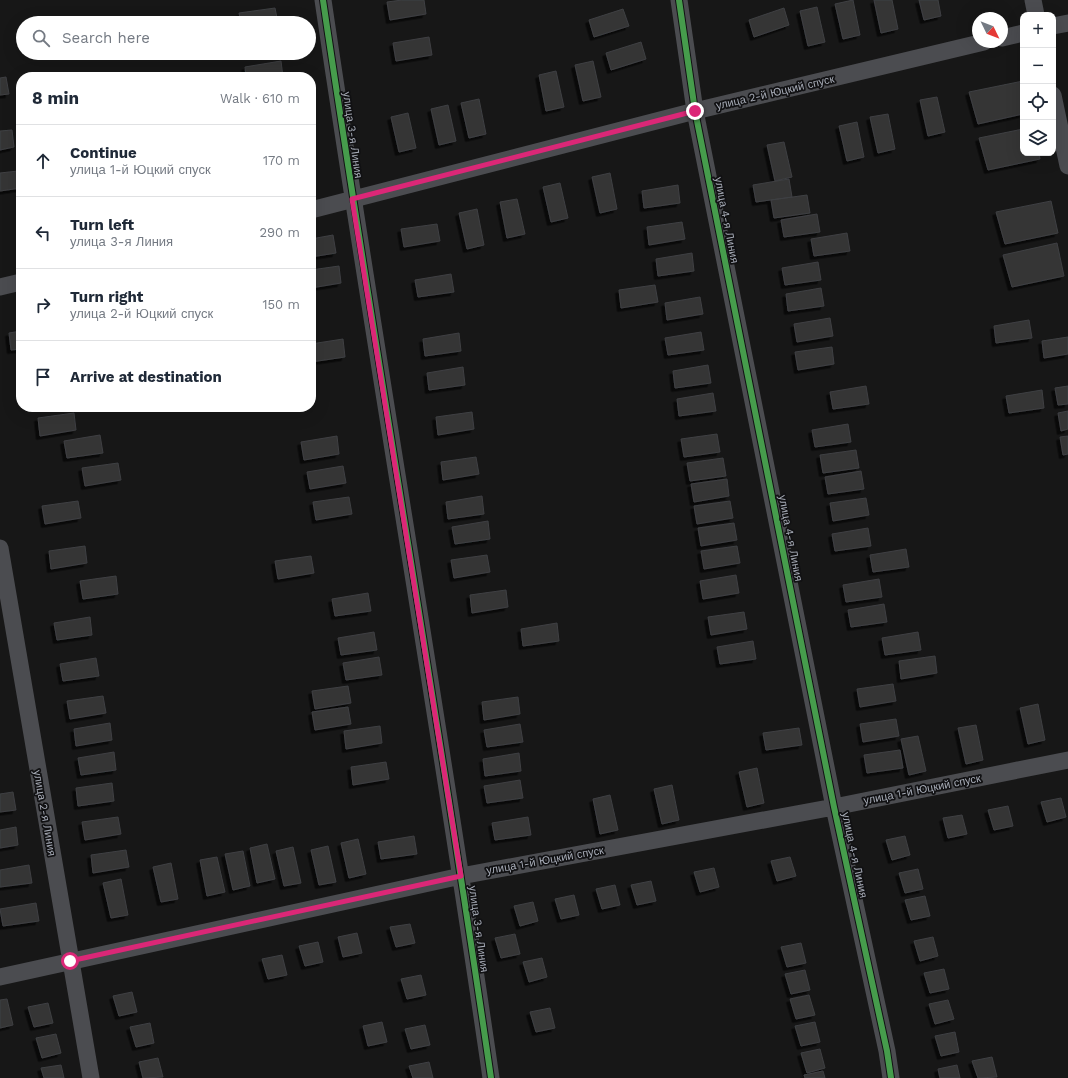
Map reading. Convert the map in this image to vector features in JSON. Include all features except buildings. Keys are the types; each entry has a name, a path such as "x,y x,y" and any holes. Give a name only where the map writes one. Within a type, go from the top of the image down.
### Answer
{"street":[{"name":"улица 3-я Линия","path":"323,0 352,199 461,876 490,1078"},
{"name":"улица 4-я Линия","path":"679,0 695,111 834,807 887,1050 891,1078"},
{"path":"1033,0 1035,12"},
{"path":"1056,25 1068,23"},
{"path":"1008,37 1020,34"},
{"name":"улица 2-й Юцкий спуск","path":"316,209 695,111 972,45"},
{"path":"1056,109 1068,166"},
{"path":"0,287 16,283"},
{"name":"улица 2-я Линия","path":"0,548 91,1078"},
{"name":"улица 1-й Юцкий спуск","path":"0,976 461,876 834,807 1068,760"}],"cycle path":[{"path":"323,0 491,1078"},
{"path":"679,0 695,111 834,807 887,1051 891,1078"}],"route":[{"path":"70,961 461,876 352,199 695,111"}]}
